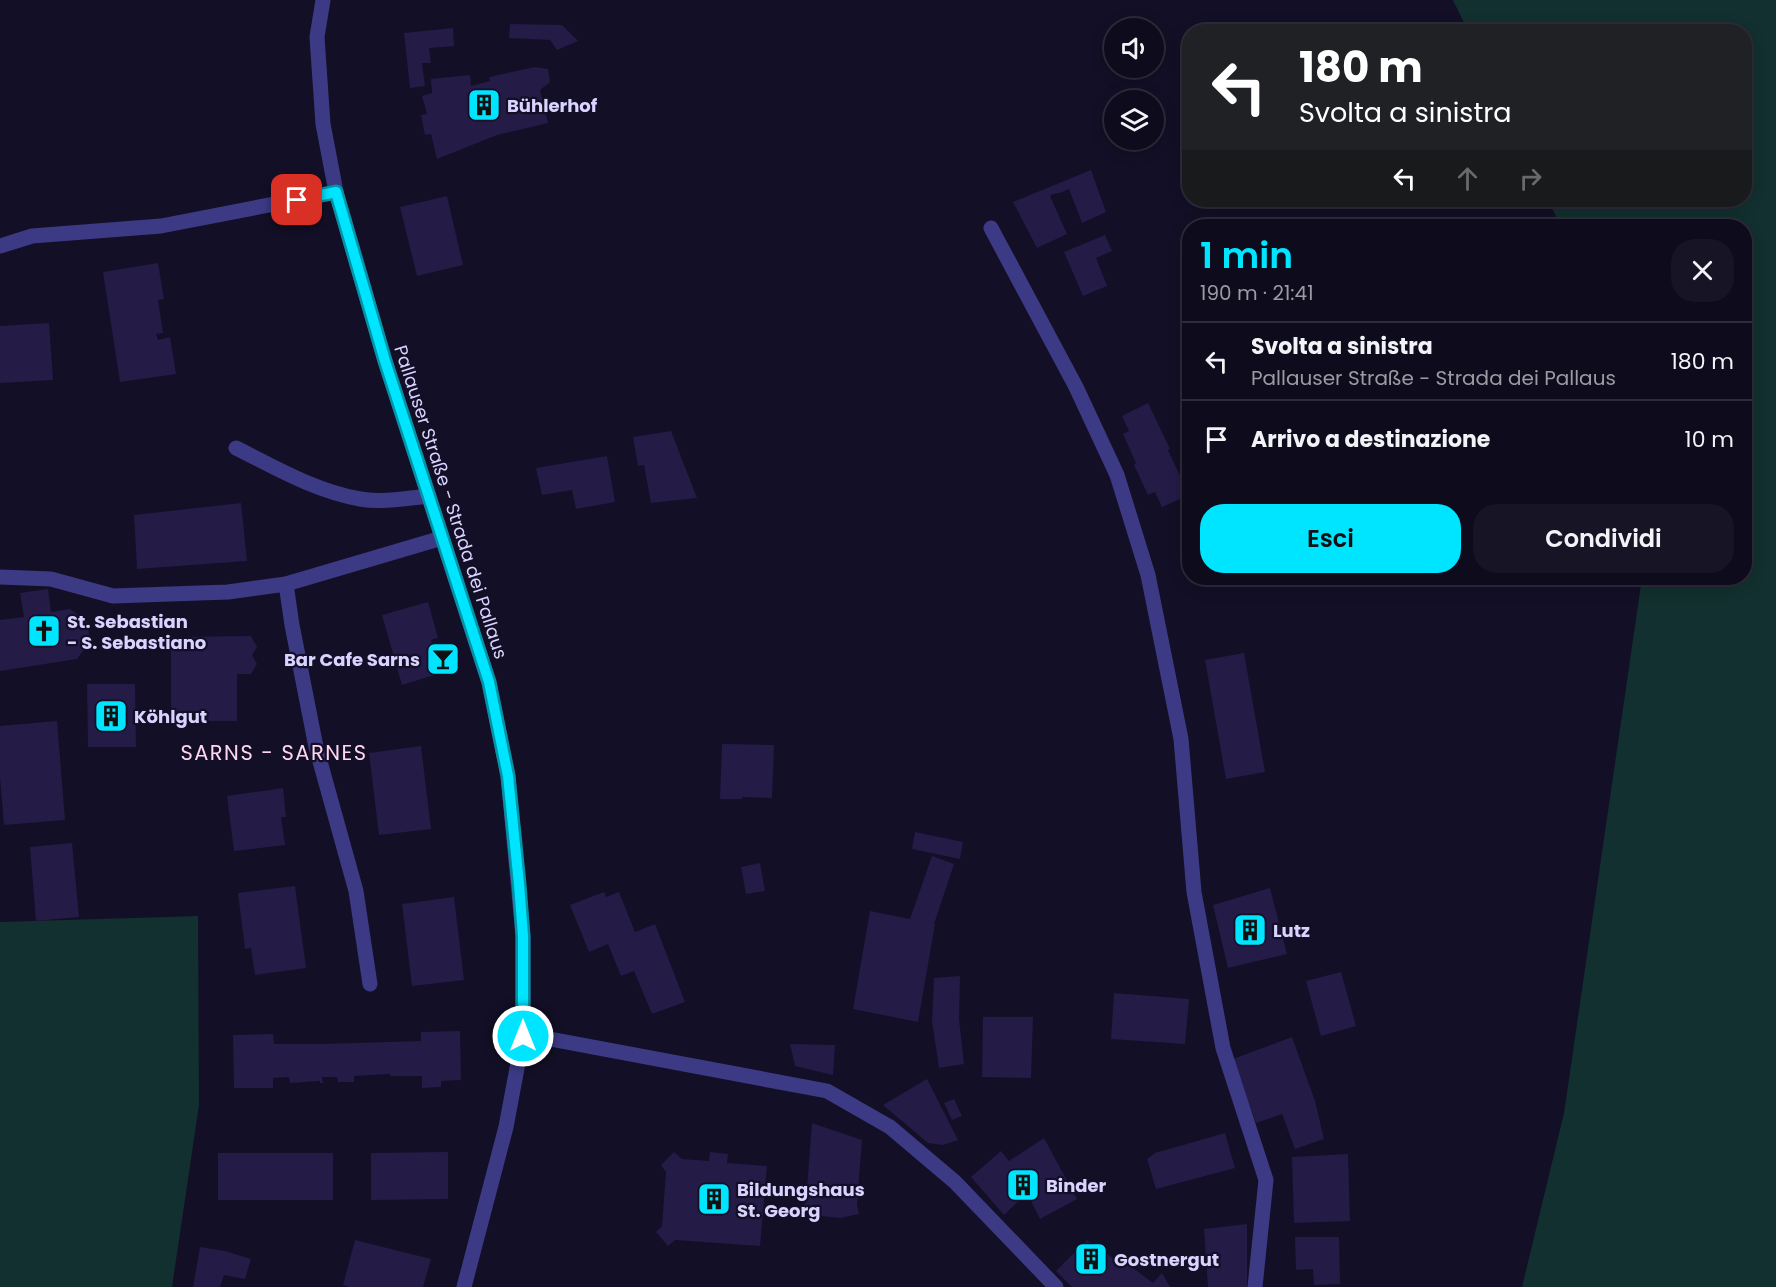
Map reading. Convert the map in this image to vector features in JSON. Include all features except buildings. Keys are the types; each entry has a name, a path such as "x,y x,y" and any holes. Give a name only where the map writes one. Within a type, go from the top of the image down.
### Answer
{"street":[{"name":"Pallauser Straße - Strada dei Pallaus","path":"323,0 317,37 323,124 336,192 385,361 489,682 508,776 523,936 523,1036 506,1127 464,1287"},
{"path":"0,246 32,237 161,226 336,192"},
{"path":"991,228 1076,387 1117,475 1148,575 1181,739 1194,892 1223,1048 1266,1180 1255,1287"},
{"path":"236,448 320,489 351,497 394,500 429,496"},
{"path":"0,577 51,579 112,596 228,592 286,584 442,538"},
{"path":"286,584 316,747 356,891 370,984"},
{"path":"523,1036 561,1041 827,1091 890,1127 955,1182 1056,1287"}],"green space":[{"path":"1453,0 1776,0 1776,1287 1522,1287 1564,1113 1641,585 1752,585 1752,219 1558,219 1552,207 1752,207 1752,24 1465,24"},
{"path":"198,916 199,1105 172,1287 0,1287 0,922"}],"place":[{"name":"Bühlerhof","path":"484,105"},
{"name":"St. Sebastian - S. Sebastiano","path":"44,631"},
{"name":"Bar Cafe Sarns","path":"443,659"},
{"name":"Köhlgut","path":"111,716"},
{"name":"Lutz","path":"1250,930"},
{"name":"Binder","path":"1023,1185"},
{"name":"Bildungshaus St. Georg","path":"714,1199"},
{"name":"Gostnergut","path":"1091,1259"}],"district":[{"name":"SARNS - SARNES","path":"274,752"}],"route":[{"path":"297,200 336,192 385,361 489,682 508,776 519,884 523,936 523,1036"}]}
